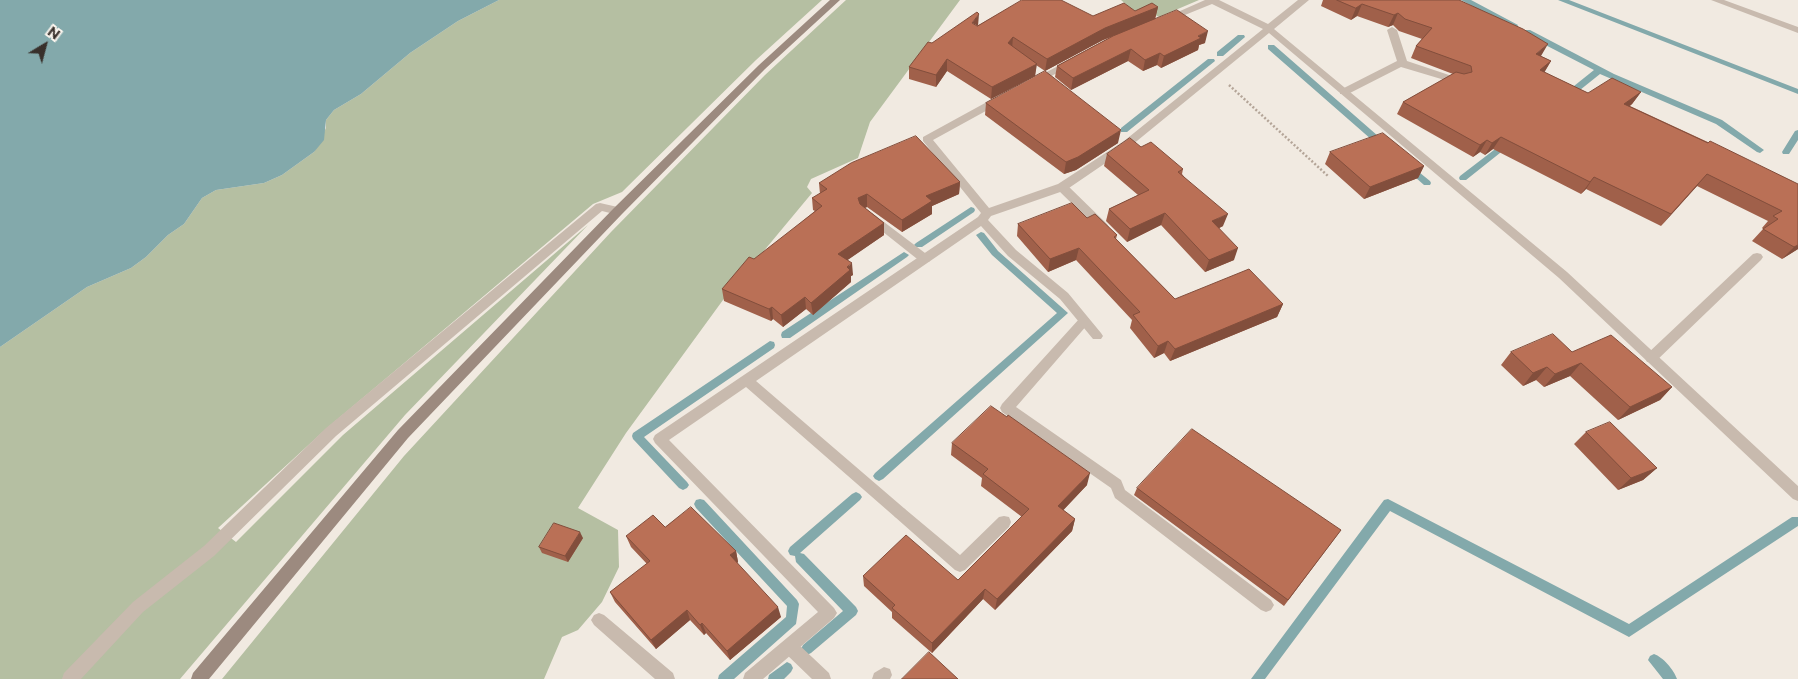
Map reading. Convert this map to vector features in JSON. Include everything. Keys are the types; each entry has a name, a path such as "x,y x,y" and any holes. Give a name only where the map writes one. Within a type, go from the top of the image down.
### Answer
{"street":[{"path":"199,679 403,434 618,211 762,67 835,0"},
{"path":"1160,22 1212,0 1268,28 1563,275 1798,495"},
{"path":"752,679 829,613 660,439 925,259 985,216 1062,187 1214,72 1304,0"},
{"path":"1716,0 1798,30"},
{"path":"1392,30 1403,64"},
{"path":"1027,85 1084,56"},
{"path":"1344,92 1398,64 1461,82"},
{"path":"1010,94 923,140 985,216 1012,253 1064,296 1097,336"},
{"path":"1062,187 1110,235"},
{"path":"70,679 138,607 209,551 332,432 600,207 618,211"},
{"path":"866,212 925,259"},
{"path":"1651,358 1757,257"},
{"path":"1084,321 1008,408 1116,484 1120,494 1266,605"},
{"path":"746,380 960,565 1004,522"},
{"path":"598,620 667,679"},
{"path":"790,647 823,679"}],"path":[{"path":"1214,72 1328,176"}],"green space":[{"path":"499,0 822,0 756,60 622,192 593,204 326,429 218,528 236,542 343,435 588,225 405,415 180,679 0,679 0,347 87,287 131,268 146,257 168,235 184,224 202,198 216,190 264,183 282,175 314,152 326,128 326,120 334,110 361,94 410,53 458,21"},
{"path":"846,0 960,0 870,122 858,158 811,179 807,187 812,193 723,300 626,433 578,508 618,530 619,567 602,602 578,630 562,637 544,679 222,679 404,456 611,232 765,75"},
{"path":"1121,0 1199,0 1159,17 1151,13 1136,13"}],"water":[{"path":"0,0 499,0 458,21 410,53 361,94 334,110 326,120 324,140 314,152 282,175 264,183 216,190 202,198 184,224 168,235 146,257 131,268 87,287 0,347"}],"building":[{"path":"1022,0 1061,0 1093,16 1124,3 1135,11 1152,3 1158,7 1105,28 1047,59 1013,37 1008,43 1037,64 992,87 947,59 936,75 909,67 928,42 932,43 977,12 979,14 972,23 977,26"},
{"path":"1337,0 1459,0 1523,29 1548,44 1536,54 1551,61 1540,70 1588,93 1612,78 1641,92 1624,104 1708,143 1710,141 1798,184 1798,245 1794,247 1763,229 1778,219 1773,216 1782,211 1707,174 1671,214 1594,177 1590,182 1501,137 1492,143 1487,140 1480,145 1403,102 1456,72 1464,74 1472,72 1471,66 1416,46 1432,28 1405,19 1398,13 1394,15 1362,4 1356,8"},
{"path":"1177,10 1208,31 1198,36 1201,38 1164,56 1160,53 1145,60 1131,49 1073,78 1057,66 1113,36"},
{"path":"1045,71 1121,130 1078,157 1066,162 986,103"},
{"path":"1383,133 1424,166 1370,187 1330,152"},
{"path":"916,136 960,182 926,196 932,201 902,220 867,194 858,198 860,204 884,223 838,254 852,263 847,267 850,270 811,303 805,297 781,315 772,307 769,309 722,289 749,257 754,259 822,206 812,198 827,189 819,183 851,163"},
{"path":"1130,138 1141,147 1151,142 1183,169 1178,172 1228,214 1212,221 1238,248 1209,260 1165,213 1130,229 1109,209 1149,190 1107,154"},
{"path":"1072,203 1087,218 1095,214 1117,235 1114,237 1175,299 1249,269 1283,304 1175,349 1168,341 1158,346 1133,315 1140,312 1079,248 1050,259 1018,224"},
{"path":"1553,334 1572,352 1611,335 1672,387 1630,407 1581,363 1555,374 1547,367 1533,373 1511,352"},
{"path":"991,406 1007,417 1008,415 1090,473 1058,506 1075,519 997,599 985,589 932,643 892,608 895,605 863,576 906,535 958,580 1029,509 983,474 988,469 952,443"},
{"path":"1610,422 1657,468 1631,478 1586,432"},
{"path":"1192,429 1341,530 1288,600 1137,488"},
{"path":"691,507 736,551 730,555 778,607 727,651 702,623 700,625 687,610 651,640 610,592 650,561 626,536 653,515 665,527"},
{"path":"554,523 580,532 565,556 539,547"},
{"path":"929,652 958,679 902,679"}],"waterway":[{"path":"1465,0 1514,25"},
{"path":"1562,0 1798,92"},
{"path":"1527,32 1600,70"},
{"path":"1220,54 1241,37"},
{"path":"1271,47 1383,145"},
{"path":"1124,130 1211,61"},
{"path":"1567,96 1600,70"},
{"path":"1600,70 1719,122 1760,150"},
{"path":"1786,152 1798,133"},
{"path":"1463,178 1507,143"},
{"path":"1409,167 1427,183"},
{"path":"919,245 971,210"},
{"path":"879,476 1063,313 995,253 981,235"},
{"path":"786,335 904,255"},
{"path":"683,485 637,436 770,345"},
{"path":"794,551 856,497"},
{"path":"700,504 793,604 792,620 724,679"},
{"path":"1257,679 1388,504 1629,631 1796,521"},
{"path":"800,558 852,611 807,649"},
{"path":"1654,660 1671,679"},
{"path":"774,679 787,668"}]}
